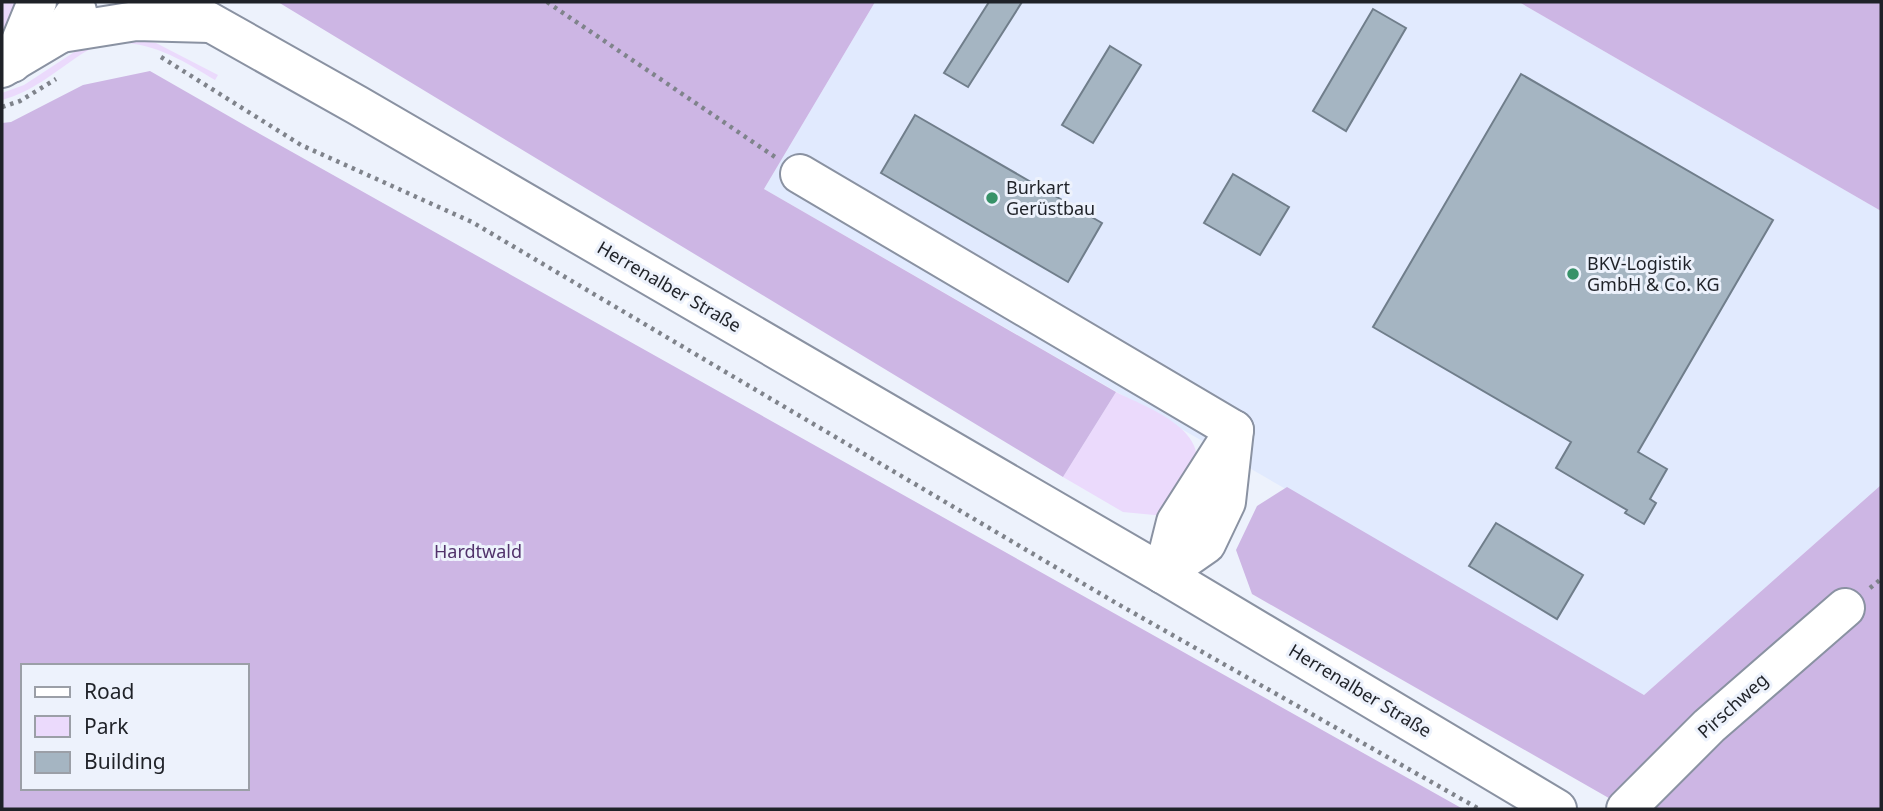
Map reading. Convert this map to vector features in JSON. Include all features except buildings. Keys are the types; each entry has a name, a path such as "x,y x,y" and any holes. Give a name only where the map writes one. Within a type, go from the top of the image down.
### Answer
{"main road":[{"path":"7,65 37,2"},
{"path":"61,33 83,2"},
{"name":"Herrenalber Straße","path":"174,2 357,105 1163,574 1557,809"},
{"path":"7,65 61,33 136,21 210,23"},
{"path":"800,174 1234,430 1226,502 1206,544 1163,574"},
{"name":"Pirschweg","path":"1626,809 1709,726 1845,608"}],"path":[{"path":"547,2 800,174"},
{"path":"158,56 302,145 472,222 1116,603 1479,809"},
{"path":"2,107 19,102 59,77"}],"shaded area":[{"path":"875,2 1519,2 1881,211 1881,485 1644,695 764,189"}],"green space":[{"path":"2,2 18,2 2,38"},
{"path":"278,2 875,2 764,189 1116,392 1063,477"},
{"path":"1519,2 1881,2 1881,211"},
{"path":"123,38 156,43 218,75 215,80 150,47 114,43 97,46 33,87 2,100 2,93 24,85 85,45"},
{"name":"Hardtwald","path":"150,71 1463,809 2,809 2,123 11,122 83,85"},
{"path":"1116,392 1171,420 1192,442 1197,455 1195,470 1165,516 1123,512 1063,477"},
{"path":"1881,485 1881,809 1628,809 1252,594 1236,550 1257,506 1287,487 1644,695"}],"place":[{"name":"Burkart Gerüstbau","path":"992,198"},
{"name":"BKV-Logistik GmbH & Co. KG","path":"1573,274"}]}
